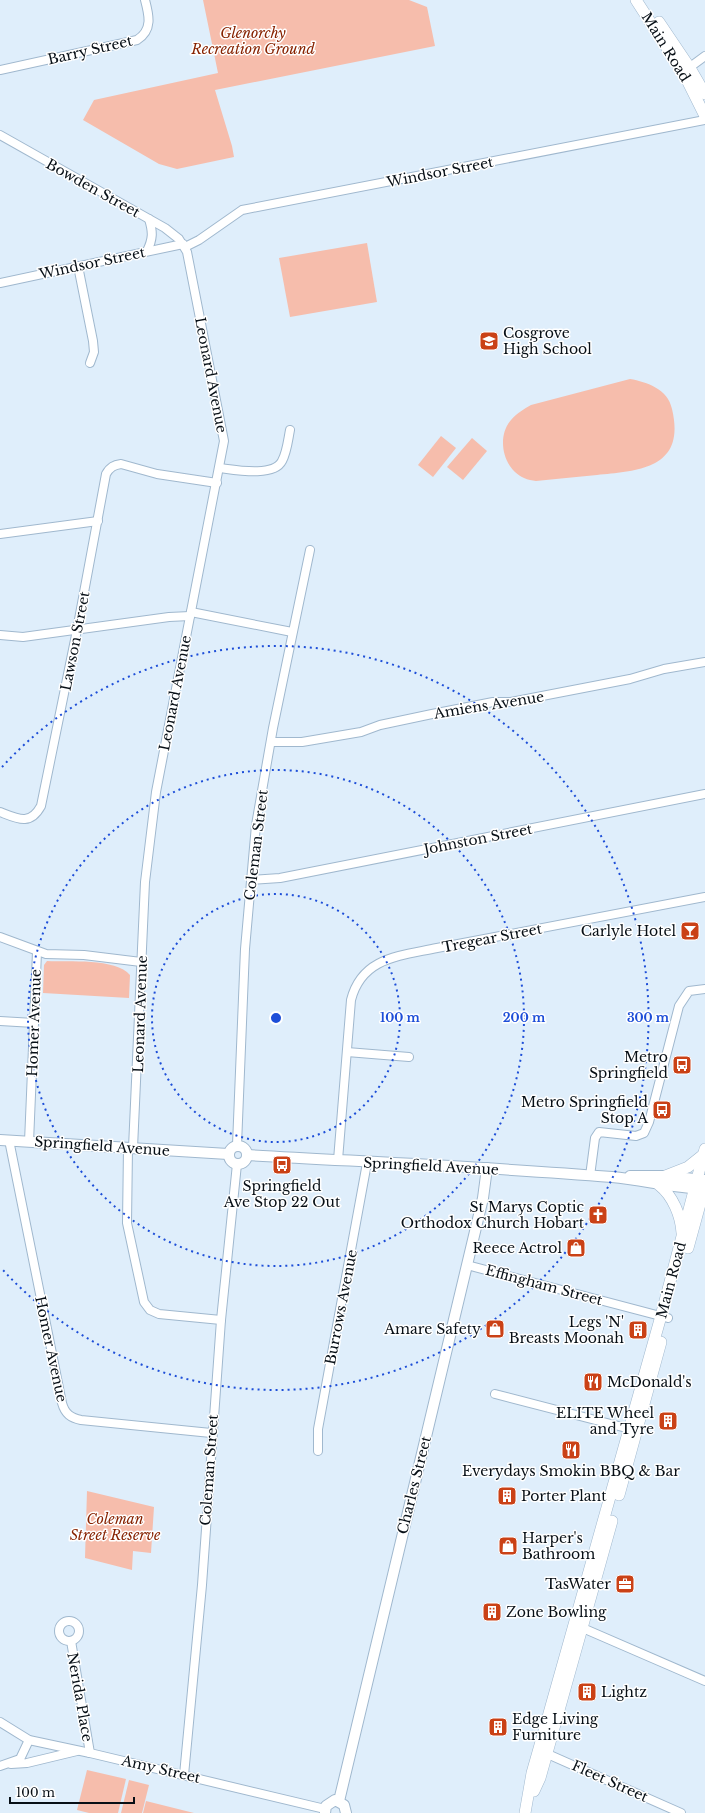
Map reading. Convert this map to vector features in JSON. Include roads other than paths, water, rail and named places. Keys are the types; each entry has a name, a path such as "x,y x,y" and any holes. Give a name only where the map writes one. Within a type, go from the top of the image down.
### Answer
{"main road":[{"name":"Main Road","path":"636,0 705,94"},
{"name":"Main Road","path":"645,0 686,70 705,116"},
{"name":"Main Road","path":"527,1809 532,1773 543,1751 579,1627 702,1185 704,1152"},
{"path":"682,1240 681,1227 677,1211 664,1189 662,1180 688,1167 704,1152"},
{"name":"Main Road","path":"665,1317 682,1240 702,1185"}],"street":[{"name":"Barry Street","path":"0,70 137,40 144,34 148,26 149,15 145,0"},
{"path":"686,70 705,56"},
{"name":"Windsor Street","path":"0,283 147,251 184,246 199,240 242,210 705,120"},
{"name":"Bowden Street","path":"0,135 173,233 184,246"},
{"path":"147,251 153,238 153,229 149,219"},
{"name":"Leonard Avenue","path":"184,246 224,441 220,468 156,792 151,828 145,882 131,1148 126,1202 127,1222 144,1302 150,1310 159,1314 221,1320"},
{"path":"78,266 94,341 94,352 90,363"},
{"path":"220,468 248,471 273,470 282,460 290,430"},
{"name":"Lawson Street","path":"0,812 23,820 32,818 41,806 77,630 106,474 109,469 115,465 129,466 157,474 217,483"},
{"path":"0,534 98,521"},
{"name":"Coleman Street","path":"237,1145 245,949 257,819 292,632 310,550"},
{"path":"0,635 23,637 191,614 292,632"},
{"name":"Amiens Avenue","path":"272,742 297,742 361,732 380,724 493,702 511,702 630,679 664,669 705,662"},
{"name":"Johnston Street","path":"251,880 280,878 705,794"},
{"name":"Tregear Street","path":"338,1160 353,991 361,977 379,962 436,948 705,898"},
{"path":"0,937 37,952 46,954 84,955 141,962"},
{"name":"Homer Avenue","path":"29,1142 37,952"},
{"path":"590,1176 594,1138 599,1132 632,1136 644,1133 649,1122 678,1012 685,996 689,991 705,989"},
{"path":"0,1021 34,1022"},
{"path":"347,1052 409,1057"},
{"name":"Homer Avenue","path":"4,1140 62,1403 66,1413 75,1419 82,1420 211,1433"},
{"name":"Springfield Avenue","path":"4,1140 228,1154"},
{"path":"237,1145 244,1148 247,1156 243,1163 237,1164 229,1160 228,1154 232,1147 237,1145"},
{"name":"Springfield Avenue","path":"247,1156 487,1168 590,1176 614,1177 647,1175 662,1180 702,1185"},
{"name":"Burrows Avenue","path":"318,1451 318,1429 367,1163"},
{"name":"Coleman Street","path":"184,1775 202,1585 211,1433 237,1164"},
{"name":"Charles Street","path":"338,1801 483,1198 487,1168"},
{"name":"Effingham Street","path":"467,1265 665,1317"},
{"path":"495,1394 634,1430"},
{"path":"579,1627 705,1681"},
{"name":"Nerida Place","path":"71,1641 90,1753"},
{"name":"Amy Street","path":"0,1722 29,1740 184,1775 325,1811"},
{"path":"11,1764 23,1757 29,1740"},
{"path":"0,1766 27,1763 80,1751"},
{"name":"Fleet Street","path":"543,1751 681,1813"},
{"path":"325,1811 329,1803 338,1801 344,1805 346,1813"}],"place":[{"name":"Cosgrove High School","path":"489,341"},
{"name":"Carlyle Hotel","path":"690,931"},
{"name":"Metro Springfield","path":"682,1065"},
{"name":"Metro Springfield Stop A","path":"662,1110"},
{"name":"Springfield Ave Stop 22 Out","path":"282,1165"},
{"name":"St Marys Coptic Orthodox Church Hobart","path":"598,1215"},
{"name":"Reece Actrol","path":"576,1248"},
{"name":"Amare Safety","path":"495,1329"},
{"name":"Legs 'N' Breasts Moonah","path":"638,1330"},
{"name":"McDonald's","path":"593,1382"},
{"name":"ELITE Wheel and Tyre","path":"668,1421"},
{"name":"Everydays Smokin BBQ & Bar","path":"571,1450"},
{"name":"Porter Plant","path":"507,1496"},
{"name":"Harper's Bathroom","path":"508,1546"},
{"name":"TasWater","path":"625,1584"},
{"name":"Zone Bowling","path":"492,1612"},
{"name":"Lightz","path":"587,1692"},
{"name":"Edge Living Furniture","path":"498,1727"}],"park label":[{"name":"Glenorchy Recreation Ground","path":"253,42"},
{"name":"Coleman Street Reserve","path":"115,1528"}]}
